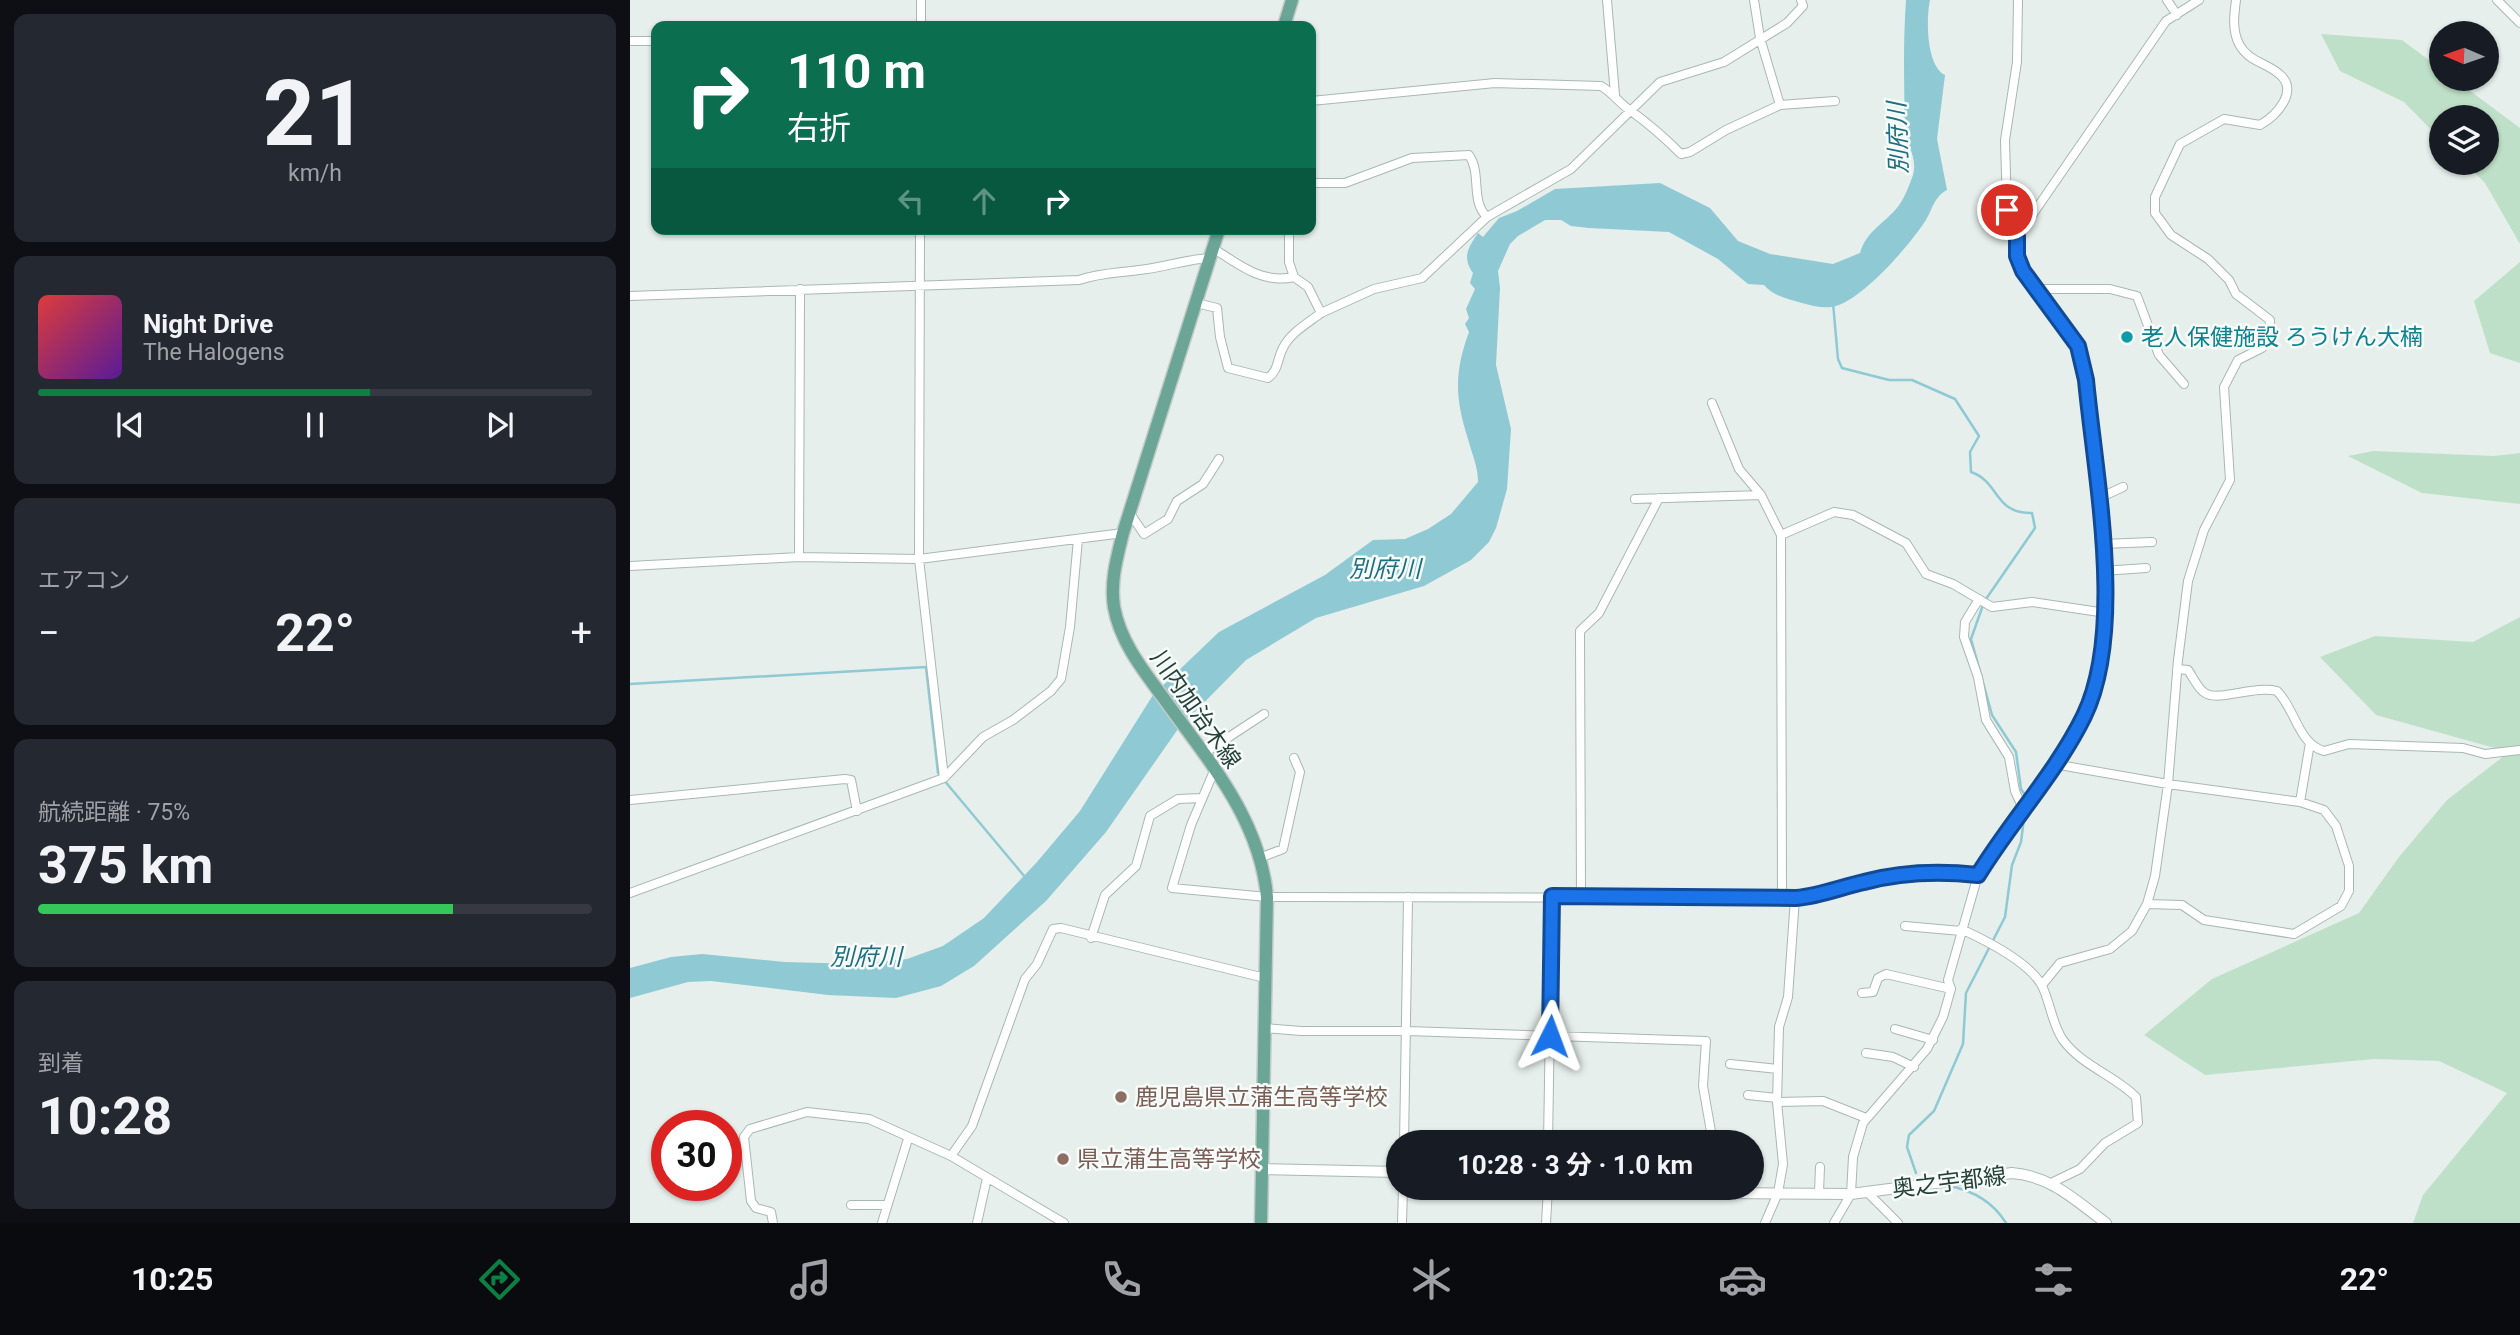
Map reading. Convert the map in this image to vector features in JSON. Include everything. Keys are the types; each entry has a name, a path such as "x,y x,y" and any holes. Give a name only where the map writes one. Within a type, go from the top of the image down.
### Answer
{"main road":[{"path":"1286,21 1292,0"},
{"name":"川内加治木線","path":"1217,235 1123,533 1115,562 1114,605 1130,651 1240,807 1262,857 1267,897 1261,1223"}],"street":[{"path":"921,0 921,21"},
{"path":"1607,0 1615,95"},
{"path":"1755,0 1760,38 1780,105"},
{"path":"1196,303 1217,308 1220,338 1228,368 1268,378 1275,373 1283,346 1321,313 1374,289 1422,278 1487,217 1571,169 1660,82 1724,62 1787,23 1803,6 1801,0"},
{"path":"1834,1223 1851,1194 1853,1157 1866,1118 1914,1067 1933,1040 1951,989 1948,981 1978,875 2083,717 2094,692 2102,656 2106,613 2102,544 2086,380 2078,346 2017,256 2017,237 2007,210 2005,155 2017,62 2018,0"},
{"path":"2167,0 2177,15"},
{"path":"2017,237 2166,21 2199,0"},
{"path":"2053,1182 2080,1169 2105,1143 2138,1123 2136,1097 2095,1069 2062,1039 2043,997 2042,985 2060,963 2110,949 2132,931 2147,904 2155,876 2168,784 2177,669 2188,580 2197,547 2231,480 2224,387 2238,360 2262,348 2271,332 2270,320 2236,294 2229,280 2208,259 2171,235 2155,213 2155,197 2180,144 2224,119 2260,125 2279,111 2285,100 2284,80 2278,73 2248,57 2239,45 2235,34 2236,0"},
{"path":"2497,0 2504,4 2520,23"},
{"path":"630,41 651,41"},
{"path":"1316,100 1495,83 1601,86 1615,95 1629,111 1643,117 1682,154 1780,105 1835,101"},
{"path":"1316,183 1345,183 1412,158 1469,155 1473,162 1479,209 1487,217"},
{"path":"920,235 919,559 944,778"},
{"path":"1289,235 1289,262 1294,277 1308,287 1321,313"},
{"path":"630,296 1079,280 1102,272 1141,270 1212,253 1254,274 1279,280 1294,277"},
{"path":"799,557 800,289"},
{"path":"2037,289 2110,289 2137,296 2159,355 2184,384"},
{"path":"1712,403 1739,469 1761,495 1781,535 1782,897"},
{"path":"1129,512 1144,534 1151,533 1168,519 1177,501 1203,484 1219,459"},
{"path":"2097,499 2123,487"},
{"path":"1635,499 1761,495"},
{"path":"1581,896 1580,631 1599,613 1659,498"},
{"path":"1781,535 1833,512 1853,515 1906,544 1926,574 1954,583 1992,607 2032,602 2106,613"},
{"path":"630,566 799,557 919,559 1123,533"},
{"path":"630,893 944,778 983,737 1013,720 1051,691 1060,679 1065,669 1078,539"},
{"path":"2102,544 2152,542"},
{"path":"2103,571 2146,568"},
{"path":"1981,600 1965,622 1964,637 1978,677 1986,720 2010,757 2015,791 2023,809"},
{"path":"2177,669 2188,670 2204,693 2217,697 2238,691 2277,691 2289,702 2298,726 2311,743 2324,751 2349,744 2463,748 2485,754 2520,750"},
{"path":"1203,754 1264,714"},
{"path":"2300,802 2311,743"},
{"path":"1262,857 1283,849 1300,772 1294,758"},
{"path":"2054,764 2168,784 2300,802 2324,810 2336,826 2349,866 2347,898 2334,912 2310,922 2303,931 2287,934 2204,920 2182,905 2147,904"},
{"path":"1214,771 1202,797 1172,888 1267,897 1796,898 1815,897 1864,882 1926,873 1978,875"},
{"path":"630,800 845,779 851,780 854,786 857,811"},
{"path":"1091,938 1105,895 1136,866 1150,816 1178,799 1202,797"},
{"path":"1548,1130 1552,896"},
{"path":"1404,1130 1408,897"},
{"path":"1765,1223 1778,1193 1783,1164 1777,1100 1779,1027 1787,998 1796,898"},
{"path":"1905,926 1961,930 1994,945 2042,985"},
{"path":"951,1156 972,1126 1024,979 1037,964 1053,929 1061,928 1091,938 1265,978"},
{"path":"1861,993 1873,992 1878,978 1886,974 1951,989"},
{"path":"1264,1028 1706,1041 1703,1086 1711,1130"},
{"path":"1895,1028 1933,1040"},
{"path":"1866,1053 1894,1057 1914,1067"},
{"path":"1730,1064 1778,1069"},
{"path":"1748,1095 1777,1100 1823,1101 1866,1118"},
{"path":"773,1223 771,1212 756,1208 751,1201 744,1137 750,1129 807,1112 869,1119 908,1139 951,1156 1053,1221 1064,1223"},
{"path":"882,1223 908,1139"},
{"path":"1819,1192 1820,1167"},
{"path":"1264,1169 1386,1172"},
{"name":"奥之宇都線","path":"1764,1192 1851,1194 2011,1173 2028,1174 2053,1182 2106,1223"},
{"path":"977,1223 987,1178"},
{"path":"1866,1191 1898,1223"},
{"path":"1402,1223 1403,1200"},
{"path":"1546,1223 1547,1200"},
{"path":"850,1205 886,1205"}],"green space":[{"path":"2321,34 2402,40 2429,60 2429,91 2470,91 2489,105 2429,105 2429,128 2404,102 2340,71"},
{"path":"2499,112 2520,128 2520,244 2485,183 2477,175 2499,175"},
{"path":"2520,262 2520,363 2490,353 2474,301"},
{"path":"2373,451 2494,456 2520,453 2520,504 2422,493 2348,456"},
{"path":"2520,617 2520,1223 2413,1223 2423,1195 2507,1093 2439,1061 2374,1059 2205,1075 2144,1035 2212,979 2359,913 2399,857 2447,800 2509,752 2376,715 2320,657 2375,636 2473,642"}],"water":[{"name":"別府川","path":"1906,0 1930,0 1928,29 1931,52 1934,62 1945,75 1937,139 1947,190 1936,199 1926,220 1909,243 1862,291 1839,305 1811,305 1781,297 1764,285 1748,284 1718,259 1669,232 1589,228 1571,226 1561,220 1545,220 1510,244 1498,271 1500,288 1496,365 1511,429 1507,489 1496,528 1489,542 1471,560 1424,586 1316,618 1246,660 1178,729 1106,832 1046,901 974,966 941,986 896,998 828,995 711,981 688,982 630,998 630,968 671,957 702,954 785,962 859,964 907,959 943,946 984,918 1037,862 1080,811 1153,695 1219,632 1325,575 1373,540 1405,539 1428,529 1451,514 1478,482 1461,411 1458,386 1461,360 1469,332 1465,324 1469,318 1466,309 1475,289 1470,283 1473,273 1467,257 1471,243 1478,233 1483,237 1499,218 1555,189 1660,183 1710,208 1738,241 1770,254 1833,264 1860,253 1870,234 1899,205 1913,175 1914,162 1905,129"}],"waterway":[{"path":"1833,303 1838,359 1842,368 1889,380 1912,380 1955,399 1979,436 1970,452 1971,472 1987,483 2011,508 2032,513 2035,528 1986,599"},
{"path":"1983,605 1971,639 1992,715 2016,752 2021,789 2027,798"},
{"path":"630,684 926,667 938,773 1025,877"},
{"path":"1916,1173 1907,1147 1909,1135 1934,1111 1963,1044 1966,993 2005,917 2012,865 2021,842 2024,818"},
{"path":"1950,1186 1982,1198 2006,1223"}],"place":[{"name":"老人保健施設 ろうけん大楠","path":"2127,337"},
{"name":"鹿児島県立蒲生高等学校","path":"1121,1097"},
{"name":"県立蒲生高等学校","path":"1063,1159"}],"route":[{"path":"1550,1036 1552,896 1796,898 1815,897 1864,882 1926,873 1978,875 2083,717 2098,675 2106,613 2086,380 2078,346 2023,271 2017,256 2017,237 2007,210"}]}
